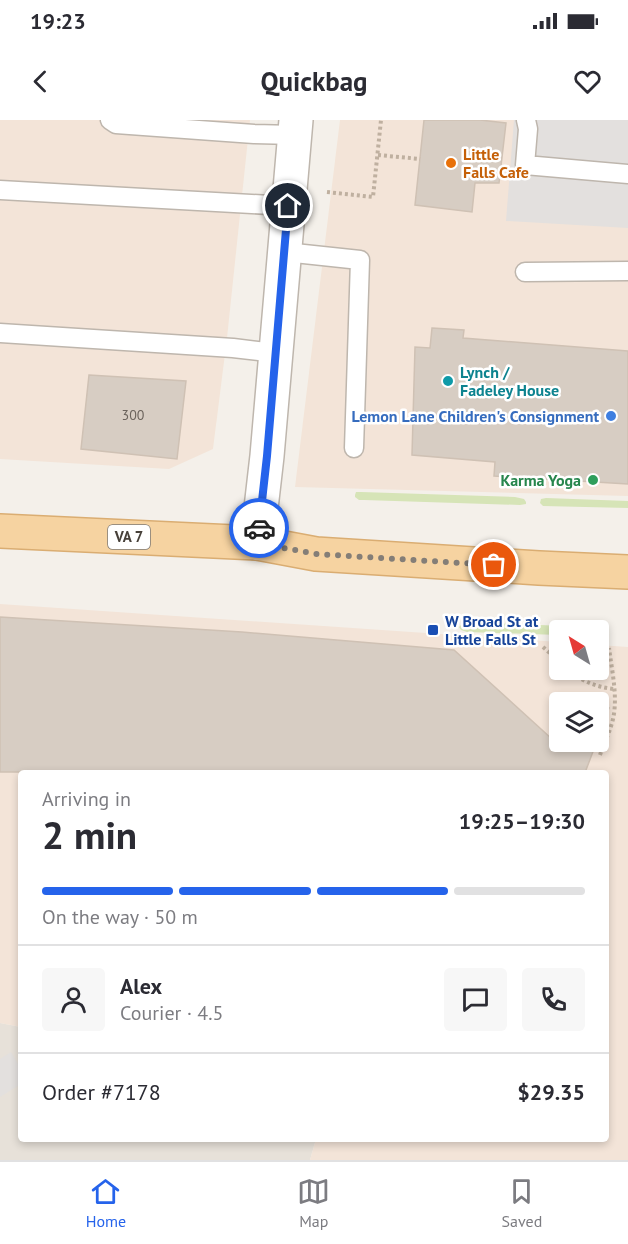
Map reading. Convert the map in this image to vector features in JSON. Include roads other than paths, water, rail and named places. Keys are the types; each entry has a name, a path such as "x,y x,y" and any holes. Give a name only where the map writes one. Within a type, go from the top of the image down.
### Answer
{"main road":[{"name":"VA 7","path":"0,531 257,543 316,554 628,572"}],"street":[{"path":"257,543 295,128"}],"lane":[{"path":"110,120 116,124 254,134 295,128"},
{"path":"526,120 528,129 525,165 628,174"},
{"path":"0,190 288,206"},
{"path":"285,252 360,260 354,448"},
{"path":"525,272 628,271"},
{"path":"0,333 233,348 276,353"}],"place":[{"name":"Little Falls Cafe","path":"451,163"},
{"name":"Lynch / Fadeley House","path":"448,381"},
{"name":"Lemon Lane Children's Consignment","path":"611,416"},
{"name":"Karma Yoga","path":"593,480"},
{"name":"W Broad St at Little Falls St","path":"433,630"}]}
